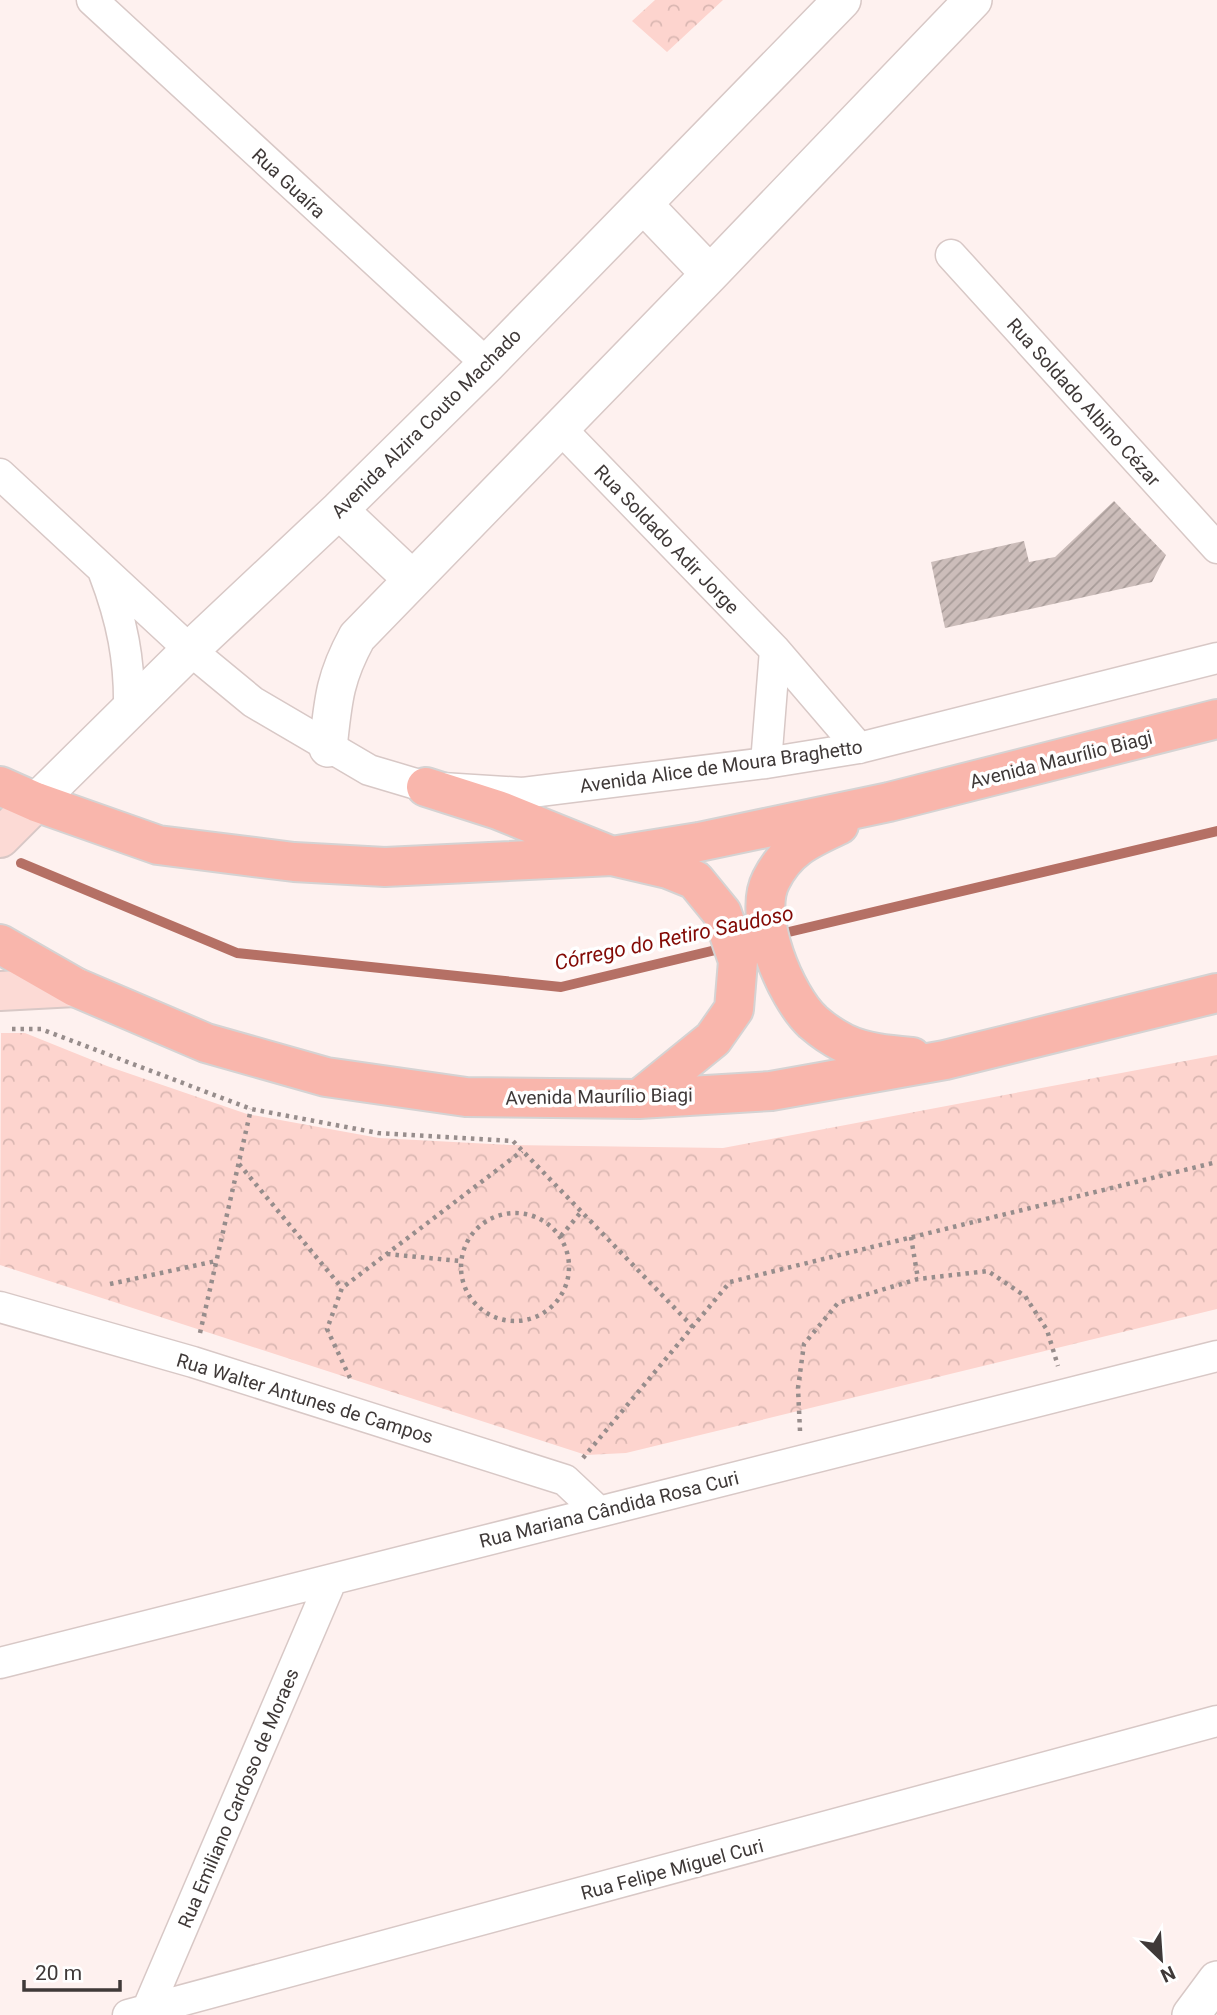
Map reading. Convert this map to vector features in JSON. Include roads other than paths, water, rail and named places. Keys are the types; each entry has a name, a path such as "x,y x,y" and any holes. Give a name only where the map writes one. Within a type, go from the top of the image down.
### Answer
{"main road":[{"name":"Avenida Maurílio Biagi","path":"0,786 36,802 158,845 294,862 385,867 612,856 699,842 889,802 1217,719"},
{"path":"426,787 498,810 612,856 668,869 695,880 722,913 738,961 734,1009 713,1039 639,1099"},
{"name":"Avenida Alzira Couto Machado","path":"0,838 36,802"},
{"path":"889,802 799,844 783,860 770,881 764,898 771,944 790,991 813,1022 844,1043 874,1053 946,1060"},
{"name":"Avenida Maurílio Biagi","path":"0,944 75,988 206,1043 326,1077 466,1097 639,1099 771,1091 946,1060 1217,993"},
{"path":"0,991 75,988"}],"street":[{"name":"Rua Guaíra","path":"92,0 487,364"},
{"name":"Avenida Alzira Couto Machado","path":"36,802 487,364 842,0"},
{"path":"328,748 334,690 343,662 357,637 973,0"},
{"path":"643,204 710,274"},
{"name":"Rua Soldado Albino Cézar","path":"951,255 1217,548"},
{"name":"Rua Soldado Adir Jorge","path":"560,428 775,650 859,748"},
{"path":"0,474 190,650 253,702 369,770 426,787"},
{"path":"339,510 412,579"},
{"path":"102,569 116,606 126,646 129,710"},
{"path":"766,764 775,650"},
{"name":"Avenida Alice de Moura Braghetto","path":"426,787 523,793 766,764 859,748 1217,658"},
{"name":"Rua Walter Antunes de Campos","path":"0,1307 193,1362 565,1480 598,1511"},
{"name":"Rua Mariana Cândida Rosa Curi","path":"0,1663 1217,1356"},
{"name":"Rua Emiliano Cardoso de Moraes","path":"140,2014 331,1581"},
{"name":"Rua Felipe Miguel Curi","path":"140,2014 1217,1721"},
{"path":"1191,2015 1217,1980"}],"waterway":[{"name":"Córrego do Retiro Saudoso","path":"776,935 1217,831"},
{"name":"Córrego do Retiro Saudoso","path":"21,863 237,953 561,987 724,948"}]}
